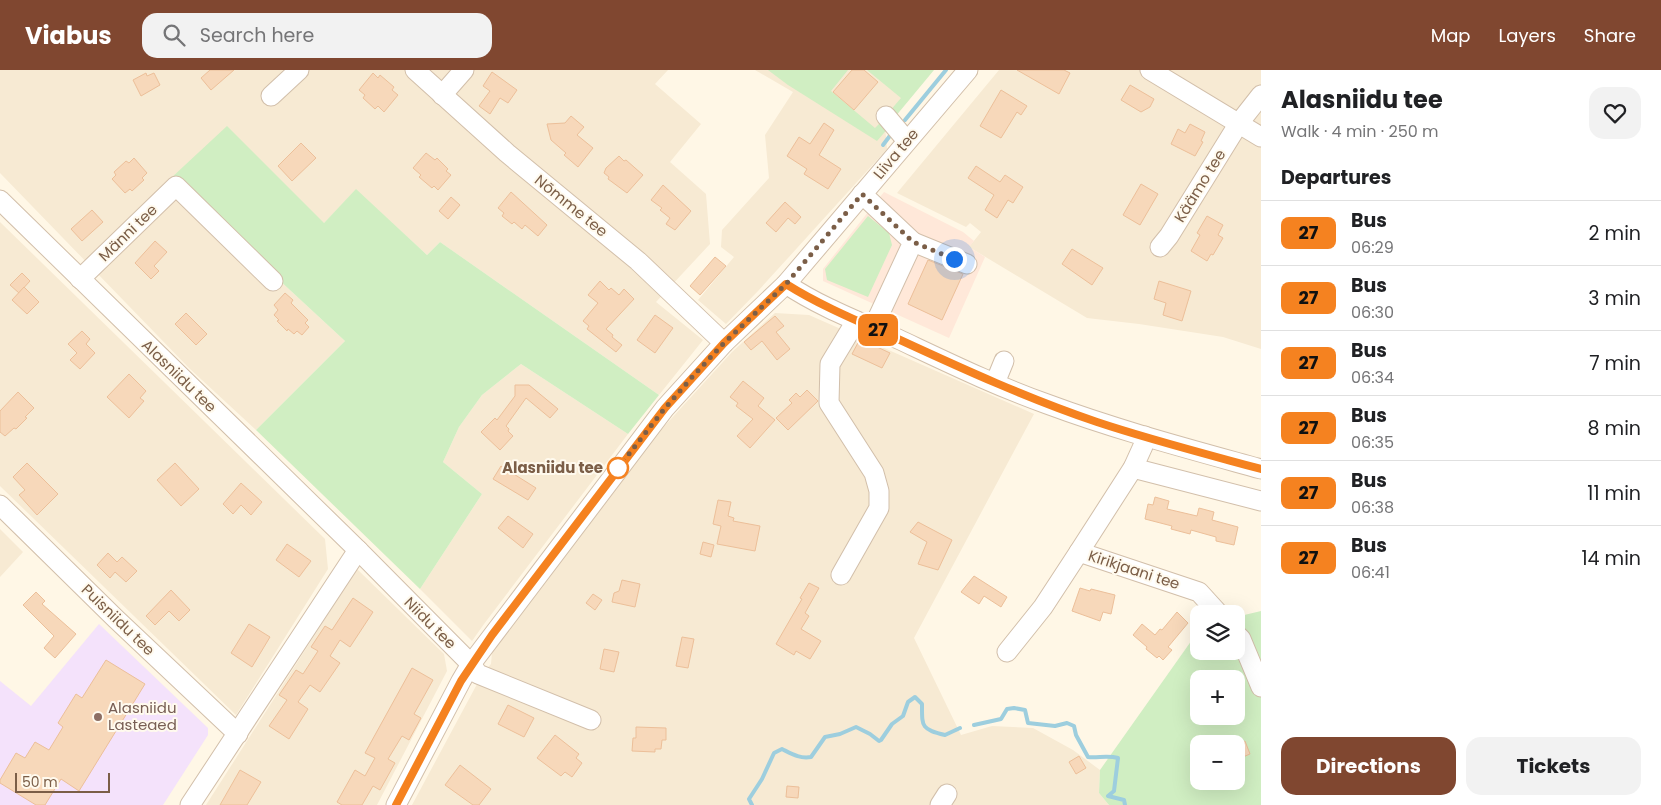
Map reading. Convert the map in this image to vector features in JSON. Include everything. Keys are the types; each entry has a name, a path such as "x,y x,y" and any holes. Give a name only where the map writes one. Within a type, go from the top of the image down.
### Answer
{"street":[{"path":"272,96 299,70"},
{"name":"Nõmme tee","path":"415,70 507,153 638,261 724,343"},
{"path":"442,95 464,70"},
{"name":"Liiva tee","path":"396,805 471,664 665,408 724,343 786,284 968,70"},
{"path":"1150,70 1261,137"},
{"name":"Käämo tee","path":"1160,247 1169,236 1239,123 1261,95"},
{"path":"886,116 907,141"},
{"name":"Männi tee","path":"80,279 176,186 273,281"},
{"path":"862,194 913,242 967,264"},
{"name":"Alasniidu tee","path":"0,200 358,550"},
{"path":"841,576 879,508 880,491 874,473 829,403 830,364 865,324 913,242"},
{"path":"786,284 804,296 865,324 1053,406 1145,436 1261,469"},
{"path":"995,382 1004,361"},
{"name":"Kirikjaani tee","path":"1145,436 1143,446 1133,468 1079,552 1199,592 1211,605"},
{"path":"1133,468 1261,501"},
{"name":"Puisniidu tee","path":"0,505 116,619 238,734"},
{"path":"190,805 358,550"},
{"name":"Niidu tee","path":"358,550 471,664 478,674 591,720"},
{"path":"1007,652 1044,607 1079,552"},
{"path":"1245,649 1261,687"}],"shaded area":[{"path":"0,70 668,70 655,84 701,124 670,162 706,194 710,244 656,302 703,340 659,395 440,242 427,255 356,190 324,223 170,179 345,341 256,430 189,368 0,173"},
{"path":"755,70 930,70 885,125 887,149 726,324 698,300 734,257 721,247 722,230 769,178 765,135 793,92"},
{"path":"999,70 1261,70 1261,349 1223,337 1087,318 969,247 981,232 970,223 966,227 897,193"},
{"path":"884,192 963,232 974,241 969,247 985,257 949,338 823,281 823,269"},
{"path":"0,222 325,539 328,569 236,715 0,486"},
{"path":"775,313 809,315 1034,414 914,638 961,735 992,726 1033,728 1073,750 1100,770 1099,793 1109,805 412,805 483,673 491,664 492,652 650,442 732,352"},
{"path":"521,364 628,434 472,641 420,589 482,494 443,462 459,427 482,395"},
{"path":"0,529 23,552 0,577"},
{"path":"357,569 444,654 447,671 377,805 206,805"},
{"name":"Alasniidu Lasteaed","path":"99,624 208,728 208,735 163,805 0,805 0,681 31,706"}],"green space":[{"path":"768,70 848,70 831,91 875,128 883,120 890,126 877,141 788,85"},
{"path":"867,70 934,70 895,117 889,112 901,98"},
{"path":"227,126 324,223 356,189 427,255 440,242 659,395 628,434 521,364 482,395 459,427 443,462 482,494 420,589 256,430 345,341 170,179"},
{"path":"868,216 889,233 892,245 868,297 827,280 825,269"},
{"path":"1261,611 1261,805 1109,805 1099,793 1100,770 1190,643 1190,660 1245,660 1245,615"}],"building":[{"path":"210,70 234,70 211,90 201,78"},
{"path":"852,70 864,70 878,82 854,110 833,92"},
{"path":"1017,70 1064,70 1070,73 1059,94"},
{"path":"492,72 517,90 508,103 500,98 490,114 479,106 490,91 483,86"},
{"path":"146,73 147,76 154,73 160,85 141,96 133,80"},
{"path":"373,73 378,78 380,75 394,87 392,90 398,95 384,112 378,106 375,109 363,98 365,95 359,90"},
{"path":"1130,85 1154,99 1150,107 1141,112 1121,100"},
{"path":"1001,90 1027,106 1021,115 1017,112 1001,138 980,126"},
{"path":"571,116 584,127 577,135 593,148 578,167 551,140 547,124 565,123"},
{"path":"824,123 834,130 819,155 841,169 828,189 804,174 807,169 787,156 799,137 810,144"},
{"path":"1190,124 1205,132 1201,141 1203,142 1195,156 1171,144 1178,129 1185,133"},
{"path":"301,143 316,158 292,181 278,166"},
{"path":"426,153 435,160 437,158 451,175 438,190 434,186 432,188 419,177 421,175 413,168"},
{"path":"619,156 643,175 627,193 608,179 609,177 604,173 606,168"},
{"path":"134,158 147,173 142,178 144,180 132,191 130,189 125,193 112,179 116,175 114,172 126,161 129,163"},
{"path":"976,166 1000,182 1005,175 1023,187 1013,203 1008,200 997,218 985,210 994,195 968,178"},
{"path":"1141,184 1158,194 1140,225 1123,215"},
{"path":"663,185 691,211 675,230 666,224 670,218 660,210 662,208 651,200"},
{"path":"511,192 547,225 538,236 525,225 522,229 514,222 512,224 502,216 504,213 498,208"},
{"path":"451,197 460,205 448,219 439,211"},
{"path":"785,202 801,217 795,224 788,218 776,232 766,223"},
{"path":"92,210 103,222 82,241 71,229"},
{"path":"1207,216 1223,225 1218,235 1223,238 1207,261 1191,251 1200,235 1197,233"},
{"path":"155,241 167,252 154,266 159,271 151,279 135,263"},
{"path":"1072,249 1103,268 1092,285 1062,264"},
{"path":"715,257 726,266 700,295 690,286"},
{"path":"928,260 963,274 942,320 908,304"},
{"path":"22,273 30,281 19,293 10,285"},
{"path":"600,281 609,290 611,288 619,295 624,289 634,299 606,329 622,345 616,352 587,329 589,326 583,321 598,303 588,295"},
{"path":"1159,281 1191,291 1182,321 1163,315 1166,303 1154,299"},
{"path":"24,287 39,302 27,314 12,300"},
{"path":"285,293 293,300 291,303 308,320 305,323 309,327 302,335 297,331 294,334 288,329 287,331 274,315 278,310 274,305"},
{"path":"186,313 207,334 196,345 175,324"},
{"path":"655,315 673,328 655,353 637,340"},
{"path":"775,316 784,326 776,332 790,349 777,360 762,341 751,350 744,342"},
{"path":"82,331 90,339 86,344 95,353 80,369 70,360 77,353 68,344"},
{"path":"860,339 890,353 882,368 852,354"},
{"path":"129,374 146,391 140,398 144,401 129,418 107,397"},
{"path":"743,381 764,398 758,406 775,420 750,448 737,436 753,419 736,406 738,403 730,397"},
{"path":"515,385 529,385 558,409 550,418 526,398 506,426 513,436 500,450 481,432 495,418 497,420 515,396"},
{"path":"807,390 818,401 788,430 776,418 792,403 789,400 796,393 800,397"},
{"path":"18,392 34,408 16,429 14,428 5,436 0,432 0,411"},
{"path":"27,463 58,494 37,515 19,495 25,490 13,477"},
{"path":"175,463 199,489 181,506 157,480"},
{"path":"501,466 536,488 528,500 493,479"},
{"path":"241,483 262,502 251,515 241,505 233,514 223,504"},
{"path":"1155,497 1169,501 1167,509 1197,516 1199,508 1214,512 1212,520 1238,527 1234,545 1216,541 1216,537 1191,530 1190,534 1171,529 1172,526 1145,519 1148,504 1153,505"},
{"path":"718,500 731,502 728,516 734,518 733,521 760,526 755,551 717,544 721,526 713,524"},
{"path":"508,516 533,534 523,548 498,528"},
{"path":"918,522 952,540 938,570 918,564 927,542 910,532"},
{"path":"703,542 714,545 711,557 700,554"},
{"path":"287,544 311,561 299,577 276,560"},
{"path":"108,553 117,562 122,557 137,571 126,582 115,572 110,578 97,565"},
{"path":"974,576 1007,597 1001,607 984,596 979,604 961,592"},
{"path":"622,580 640,584 635,607 612,602 614,593 619,591"},
{"path":"809,583 819,588 805,613 809,616 801,629 821,641 810,659 796,651 794,655 776,644"},
{"path":"1080,588 1115,595 1111,614 1103,612 1100,621 1072,611"},
{"path":"171,590 190,610 179,621 169,611 155,625 146,616"},
{"path":"36,592 45,601 42,604 76,634 55,658 44,648 54,636 23,605"},
{"path":"593,594 602,600 595,610 586,603"},
{"path":"353,598 373,612 350,647 340,640 330,656 340,663 320,692 310,685 298,702 308,709 289,739 269,726 287,700 279,695 296,670 303,674 318,651 311,647 325,626 332,630"},
{"path":"1177,612 1188,623 1168,647 1172,650 1163,660 1159,656 1157,658 1133,635 1142,624 1155,635 1160,629 1162,630"},
{"path":"249,624 270,637 252,667 231,653"},
{"path":"682,637 694,639 688,668 676,666"},
{"path":"604,649 619,652 614,672 600,669"},
{"name":"Alasniidu Lasteaed","path":"106,660 145,684 79,791 61,779 45,805 36,805 0,783 16,753 25,758 35,742 49,750 63,727 58,723 76,694 82,698"},
{"path":"412,668 433,680 414,714 421,718 409,740 402,736 388,759 395,763 380,790 373,786 362,805 342,805 337,802 355,770 365,776 375,758 365,753"},
{"path":"508,705 534,718 524,737 498,724"},
{"path":"636,727 666,728 666,740 662,740 661,749 655,749 655,752 632,751 633,738 636,738"},
{"path":"555,735 579,754 576,758 582,763 572,777 565,772 561,776 537,758"},
{"path":"1245,741 1250,754 1245,756"},
{"path":"1079,756 1086,768 1076,774 1069,762"},
{"path":"460,765 491,789 479,805 473,805 445,785"},
{"path":"240,770 261,782 247,805 220,805"},
{"path":"787,786 799,787 798,798 786,797"}],"waterway":[{"path":"905,120 946,70"},
{"path":"883,145 892,133"},
{"path":"752,805 749,799 762,779 774,753 782,749 800,757 811,757 825,737 840,734 856,727 879,741 892,724 903,716 908,702 915,697 922,704 922,718 927,729 945,735 960,728"},
{"path":"974,725 1001,719 1007,709 1014,708 1025,710 1028,723 1055,726 1067,723 1074,726 1076,735 1088,757 1118,758 1114,791 1108,796 1124,800 1125,805"}],"bus line":[{"name":"27","path":"396,805 461,681 492,635 665,408 724,343 786,284 804,296 873,328 1044,403 1155,440 1261,469"}],"place":[{"name":"Alasniidu tee","path":"618,468"},
{"name":"Alasniidu Lasteaed","path":"98,717"}],"route":[{"path":"618,468 665,408 694,375 724,343 786,284 862,194 913,242 954,259"}]}
